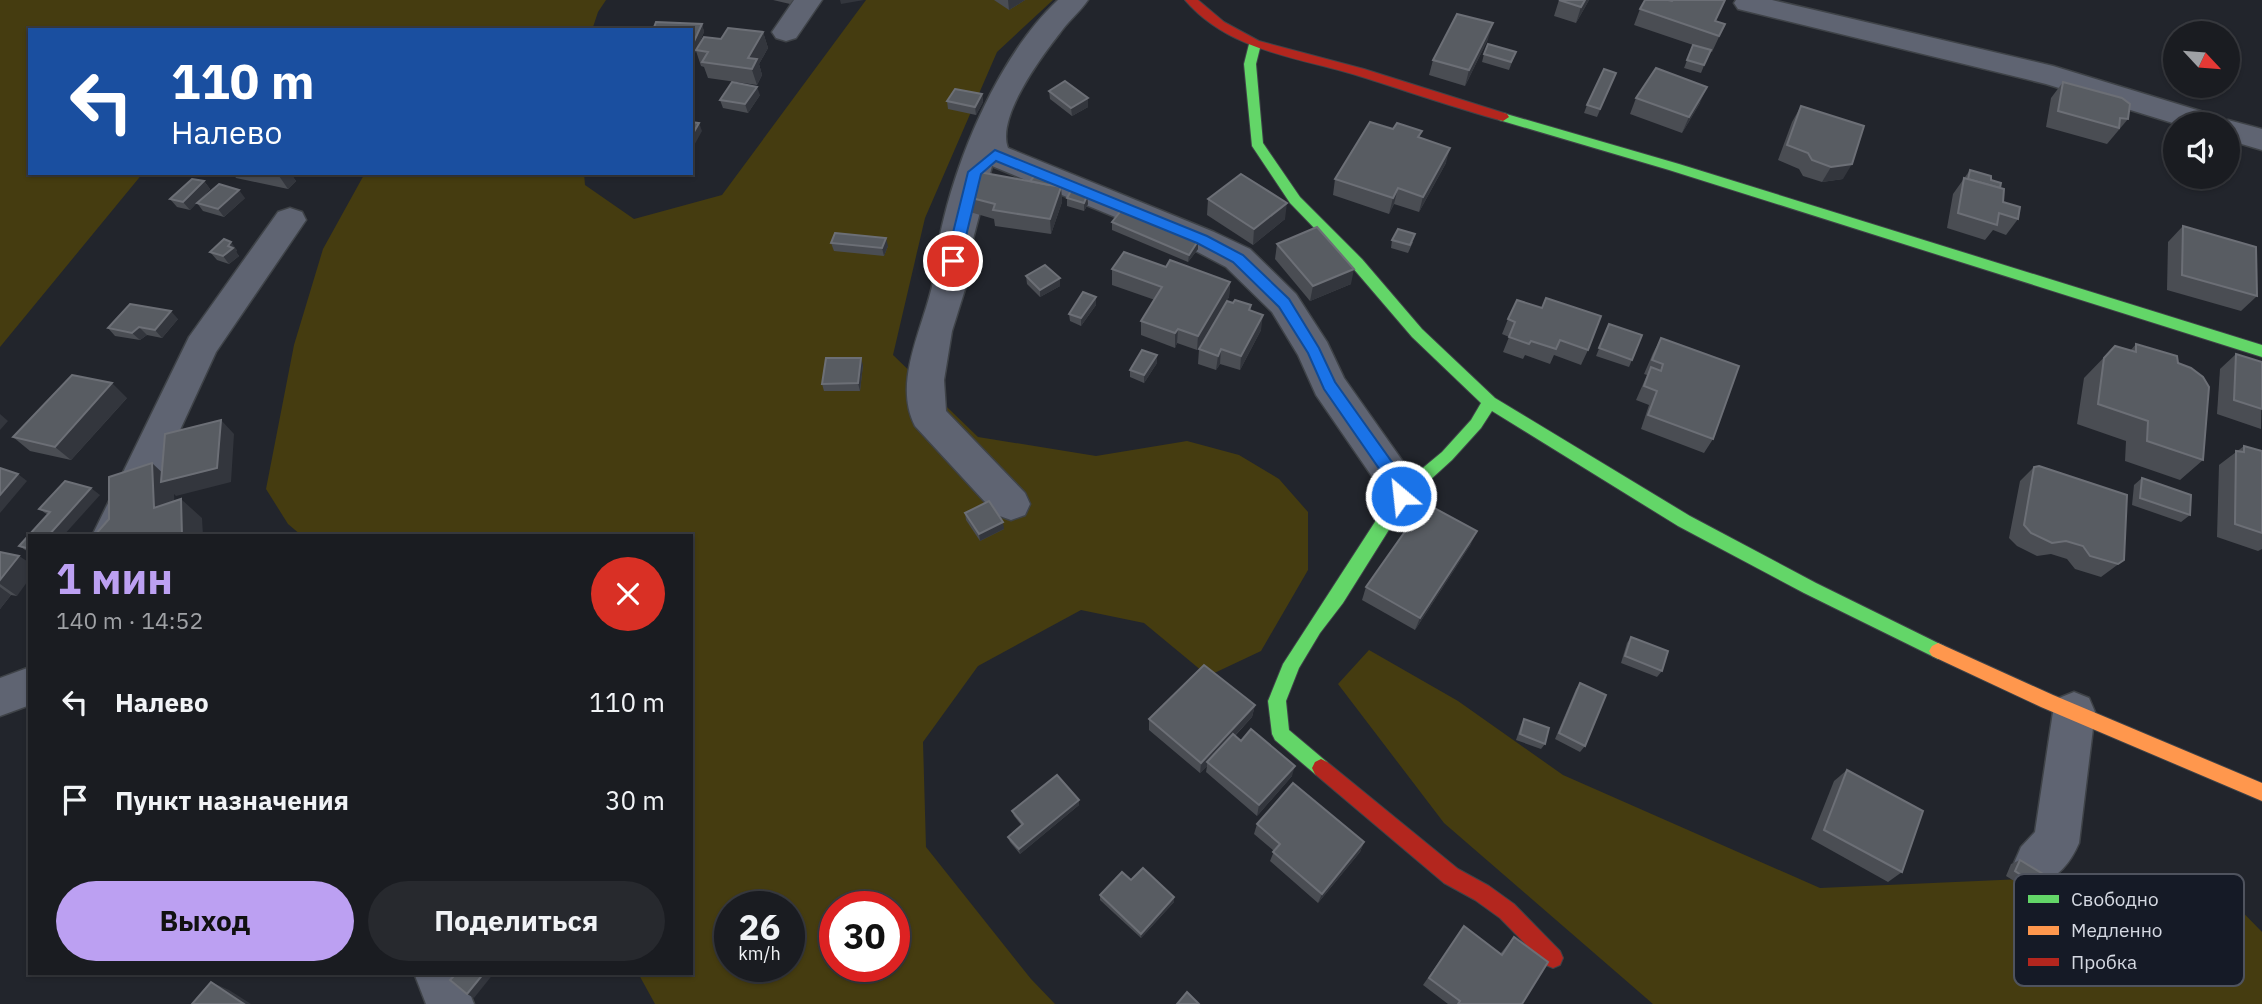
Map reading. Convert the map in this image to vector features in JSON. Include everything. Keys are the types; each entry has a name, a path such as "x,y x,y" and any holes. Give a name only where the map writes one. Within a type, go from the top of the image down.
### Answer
{"street":[{"path":"786,32 808,0"},
{"path":"1011,504 972,459 928,416 926,380 935,331 950,283 956,239 1000,105 1045,31 1074,0"},
{"path":"1191,0 1220,25 1255,44 1360,72 1588,144 1674,167 2262,351"},
{"path":"1752,0 1748,3 2053,76 2170,112"},
{"path":"1255,44 1250,64 1257,143 1295,200 1357,263 1417,333 1489,402 1673,514 1798,582 1932,648 2262,792"},
{"path":"2240,134 2262,140"},
{"path":"986,154 1202,240 1238,258 1284,303 1314,352 1329,385 1398,484 1401,496"},
{"path":"112,534 201,346 290,220"},
{"path":"1489,402 1476,424 1447,456 1401,496 1292,664 1277,701 1281,734 1451,876 1475,887 1508,909 1553,958"},
{"path":"0,697 28,687"},
{"path":"2038,863 2056,843 2074,712"},
{"path":"439,975 450,1004"}],"shaded area":[{"path":"0,0 606,0 593,28 28,28 28,175 141,175 0,347"},
{"path":"866,0 1053,0 997,52 925,218 893,355 978,437 1096,456 1187,441 1239,455 1279,479 1308,512 1308,570 1261,651 1208,676 1144,623 1081,610 978,666 923,742 926,847 1031,979 1055,1004 655,1004 639,975 693,975 693,534 300,534 288,524 266,489 294,345 323,249 364,175 584,175 585,185 634,219 722,195"},
{"path":"1369,650 1458,701 1563,775 1820,888 2014,879 2014,986 2244,986 2244,914 2262,932 2262,1004 1653,1004 1444,823 1338,684"}],"building":[{"path":"1559,0 1585,0 1581,7"},
{"path":"1645,0 1725,0 1715,21 1725,24 1719,36 1640,9"},
{"path":"1457,14 1493,23 1469,70 1433,60"},
{"path":"656,22 702,24 693,44 693,28 654,28"},
{"path":"728,28 763,32 748,58 757,59 752,69 702,62 708,52 696,50 704,37 721,39"},
{"path":"1488,44 1516,52 1511,62 1484,54"},
{"path":"1693,45 1711,50 1704,65 1687,60"},
{"path":"1656,68 1707,87 1689,117 1636,98"},
{"path":"1604,69 1616,73 1600,109 1587,105"},
{"path":"1065,81 1088,98 1071,108 1049,91"},
{"path":"732,82 757,87 745,104 720,100"},
{"path":"2063,82 2122,98 2130,104 2128,119 2120,118 2119,128 2058,111"},
{"path":"955,89 982,94 975,107 947,101"},
{"path":"1801,106 1864,126 1852,164 1831,167 1812,160 1808,153 1787,145"},
{"path":"693,122 699,123 693,134"},
{"path":"1370,122 1393,129 1397,123 1422,131 1418,137 1450,148 1423,197 1398,188 1393,198 1335,179"},
{"path":"1970,170 1991,176 1991,180 2001,183 2000,188 1968,179"},
{"path":"979,172 1061,187 1050,219 993,210 995,204 968,197"},
{"path":"1037,173 1053,178 1049,185 1030,181"},
{"path":"1241,174 1287,203 1254,229 1208,199"},
{"path":"1964,178 2004,189 2003,202 2020,207 2018,219 1999,213 1997,225 1958,213"},
{"path":"192,179 204,181 183,202 170,199"},
{"path":"219,184 239,190 218,209 197,203"},
{"path":"1071,191 1087,196 1084,203 1067,198"},
{"path":"1124,207 1156,219 1152,223 1198,241 1189,255 1112,222"},
{"path":"2183,226 2256,247 2257,296 2182,275"},
{"path":"1317,227 1354,269 1313,286 1277,244"},
{"path":"1398,229 1415,234 1410,245 1392,240"},
{"path":"835,233 886,238 882,248 831,243"},
{"path":"224,239 231,242 228,246 233,248 223,256 210,252"},
{"path":"1124,252 1166,267 1170,260 1230,282 1198,336 1178,329 1175,333 1141,321 1162,287 1112,269"},
{"path":"1045,265 1060,278 1040,290 1026,276"},
{"path":"1083,292 1096,297 1081,318 1069,314"},
{"path":"1546,298 1601,316 1588,350 1560,340 1556,349 1509,337 1515,322 1508,319 1517,300 1542,308"},
{"path":"1235,300 1251,305 1249,310 1263,315 1241,356 1221,349 1218,356 1199,349 1227,301 1233,303"},
{"path":"130,304 171,311 155,330 139,327 132,333 108,328"},
{"path":"1609,324 1642,335 1632,360 1599,348"},
{"path":"1661,338 1739,366 1713,439 1648,415 1657,391 1644,386 1651,367 1661,371 1663,364 1652,360"},
{"path":"2136,344 2177,356 2178,363 2203,377 2209,387 2203,460 2147,441 2148,421 2098,404 2104,358 2115,346 2136,352"},
{"path":"1142,350 1157,355 1144,375 1130,370"},
{"path":"2236,354 2262,362 2262,409 2234,400"},
{"path":"826,358 861,358 858,383 822,384"},
{"path":"72,375 112,383 55,447 13,437"},
{"path":"221,420 217,468 161,482 165,434"},
{"path":"2244,446 2262,451 2262,533 2235,524 2236,451 2244,452"},
{"path":"152,463 154,508 181,499 182,534 96,534 109,519 109,477"},
{"path":"2039,466 2127,495 2124,560 2118,564 2090,556 2083,546 2066,541 2052,543 2031,533 2024,525 2034,467"},
{"path":"0,468 18,474 0,495"},
{"path":"2142,478 2191,495 2190,515 2140,498"},
{"path":"65,481 91,488 50,534 30,534 50,512 39,509"},
{"path":"989,501 1003,522 979,534 965,513"},
{"path":"1425,503 1477,531 1420,618 1366,587"},
{"path":"28,536 28,548 19,546"},
{"path":"0,552 19,556 0,580"},
{"path":"1631,637 1668,651 1662,671 1625,656"},
{"path":"1204,665 1255,705 1201,763 1149,719"},
{"path":"1580,683 1606,695 1585,746 1559,733"},
{"path":"1524,719 1549,728 1545,744 1520,734"},
{"path":"1251,729 1295,766 1259,805 1207,762 1233,734 1241,741"},
{"path":"1847,770 1923,811 1902,872 1824,830"},
{"path":"1057,775 1079,800 1019,849 1008,837 1023,824 1012,811"},
{"path":"1293,783 1364,842 1322,894 1273,852 1280,844 1257,824"},
{"path":"2020,860 2043,874 2020,874 2015,871"},
{"path":"1143,868 1174,897 1141,934 1100,895 1122,872 1131,880"},
{"path":"1464,926 1502,955 1514,937 1548,962 1522,1004 1458,1004 1460,1001 1429,978"},
{"path":"455,975 482,975 467,994 450,980"},
{"path":"211,982 244,1004 192,1004"},
{"path":"1187,992 1199,1004 1177,1004"}],"traffic: fast":[{"path":"1255,44 1250,64 1257,143 1295,200 1357,263 1417,333 1490,402 1684,521 1810,588 1938,651"},
{"path":"1503,117 1674,167 2262,351"},
{"path":"1321,768 1281,734 1277,701 1292,664 1401,496 1447,456 1476,424 1490,402"}],"traffic: slow":[{"path":"1938,651 2047,701 2262,792"}],"traffic: jam":[{"path":"1191,0 1220,25 1255,44 1360,72 1503,117"},
{"path":"1321,768 1451,876 1507,911 1553,958"}],"route":[{"path":"953,261 956,239 975,172 995,155 1202,240 1238,258 1284,303 1314,352 1329,385 1398,484 1401,496"}]}
